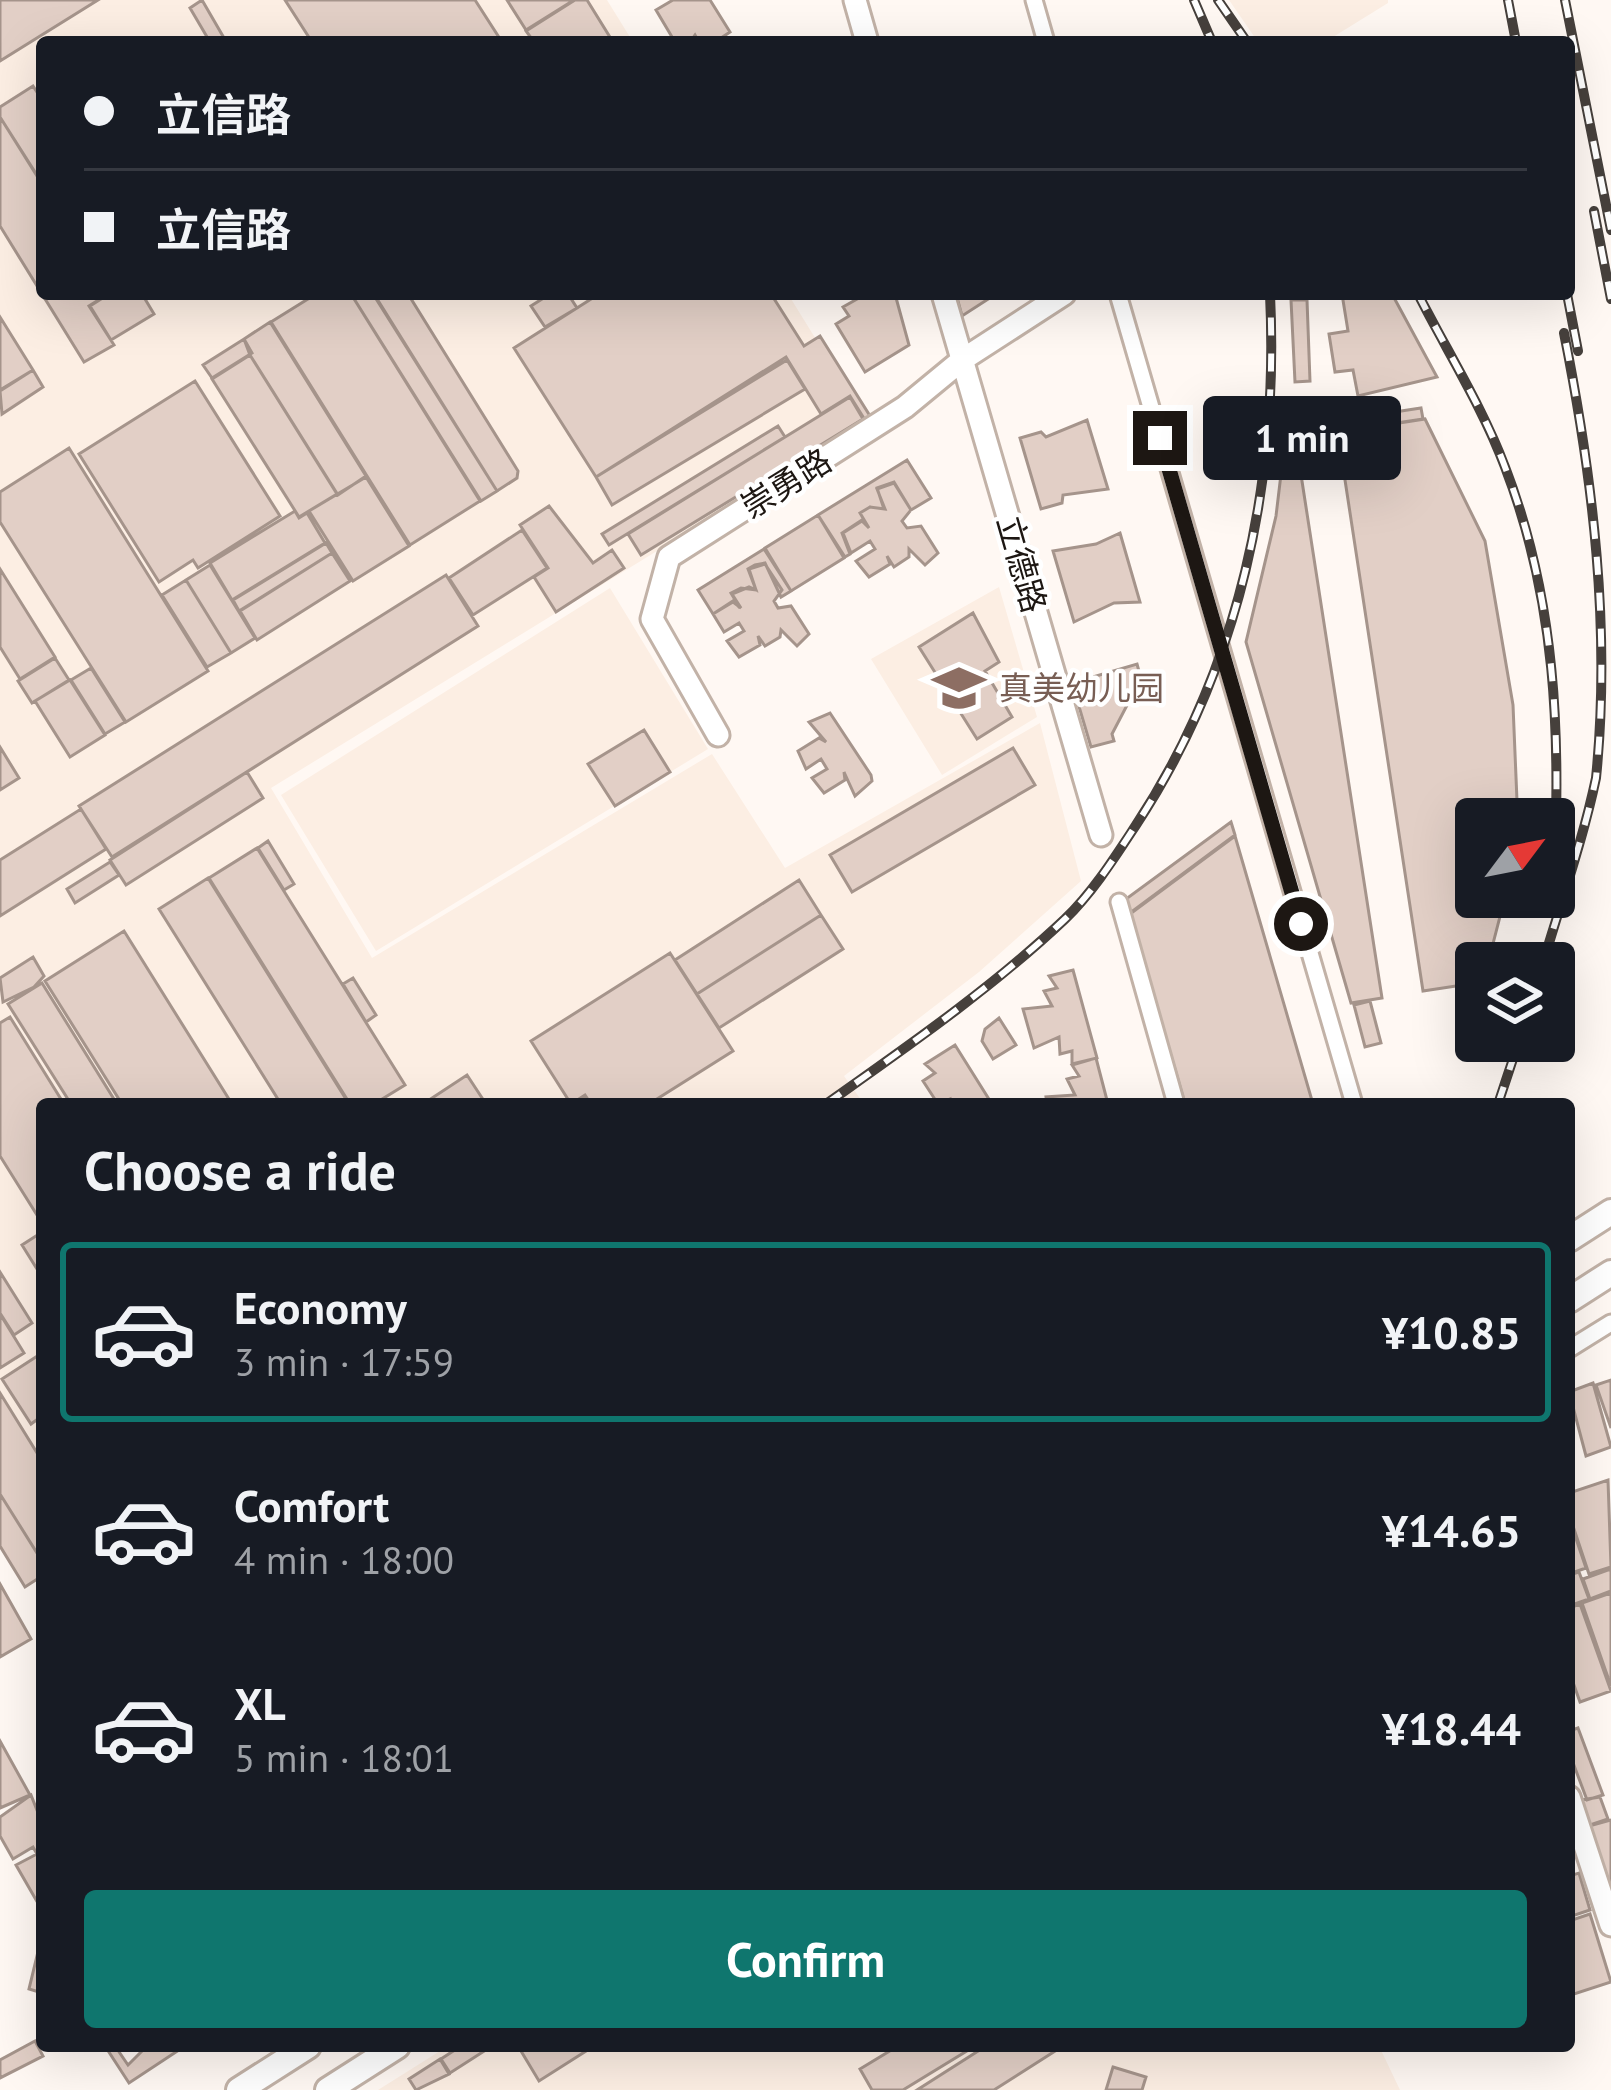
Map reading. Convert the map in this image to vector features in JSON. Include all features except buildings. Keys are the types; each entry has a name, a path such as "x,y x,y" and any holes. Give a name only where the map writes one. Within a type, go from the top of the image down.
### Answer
{"main road":[{"path":"1575,1235 1611,1212"},
{"path":"1575,1296 1611,1273"},
{"path":"239,2090 299,2052"},
{"path":"328,2090 388,2052"}],"street":[{"path":"855,0 865,36"},
{"path":"1034,0 1044,36"},
{"name":"立德路","path":"945,300 1101,835"},
{"name":"崇勇路","path":"718,735 652,619 668,557 905,407 962,360 1055,300"},
{"path":"1120,300 1352,1098"},
{"path":"1119,902 1174,1098"},
{"path":"1575,1345 1611,1323"},
{"path":"1575,1815 1611,1925"}],"shaded area":[{"path":"0,0 607,0 629,36 36,36 36,300 792,300 867,422 271,788 372,958 712,754 785,868 1040,723 1081,881 979,972 844,1076 860,1098 36,1098 36,1582 0,1525"},
{"path":"1229,0 1388,0 1335,36 1254,36"},
{"name":"真美幼儿园","path":"999,587 1037,717 942,775 871,659"},
{"path":"610,588 708,749 376,951 281,795"},
{"path":"438,2052 1382,2052 1400,2090 378,2090"}],"railway":[{"path":"1194,0 1209,36"},
{"path":"1218,0 1243,36"},
{"path":"1508,0 1515,36"},
{"path":"1565,0 1572,36"},
{"path":"1575,50 1611,230"},
{"path":"1594,211 1611,299"},
{"path":"834,1098 979,993 1065,919 1112,862 1172,765 1202,702 1245,571 1267,434 1270,300"},
{"path":"1421,300 1496,445 1522,517 1545,617 1555,720 1555,798"},
{"path":"1568,300 1578,351"},
{"path":"1549,942 1591,801 1600,722 1600,610 1591,499 1564,333"},
{"path":"1500,1098 1512,1062"}],"place":[{"name":"真美幼儿园","path":"959,688"}],"route":[{"path":"1160,438 1301,924"}]}
